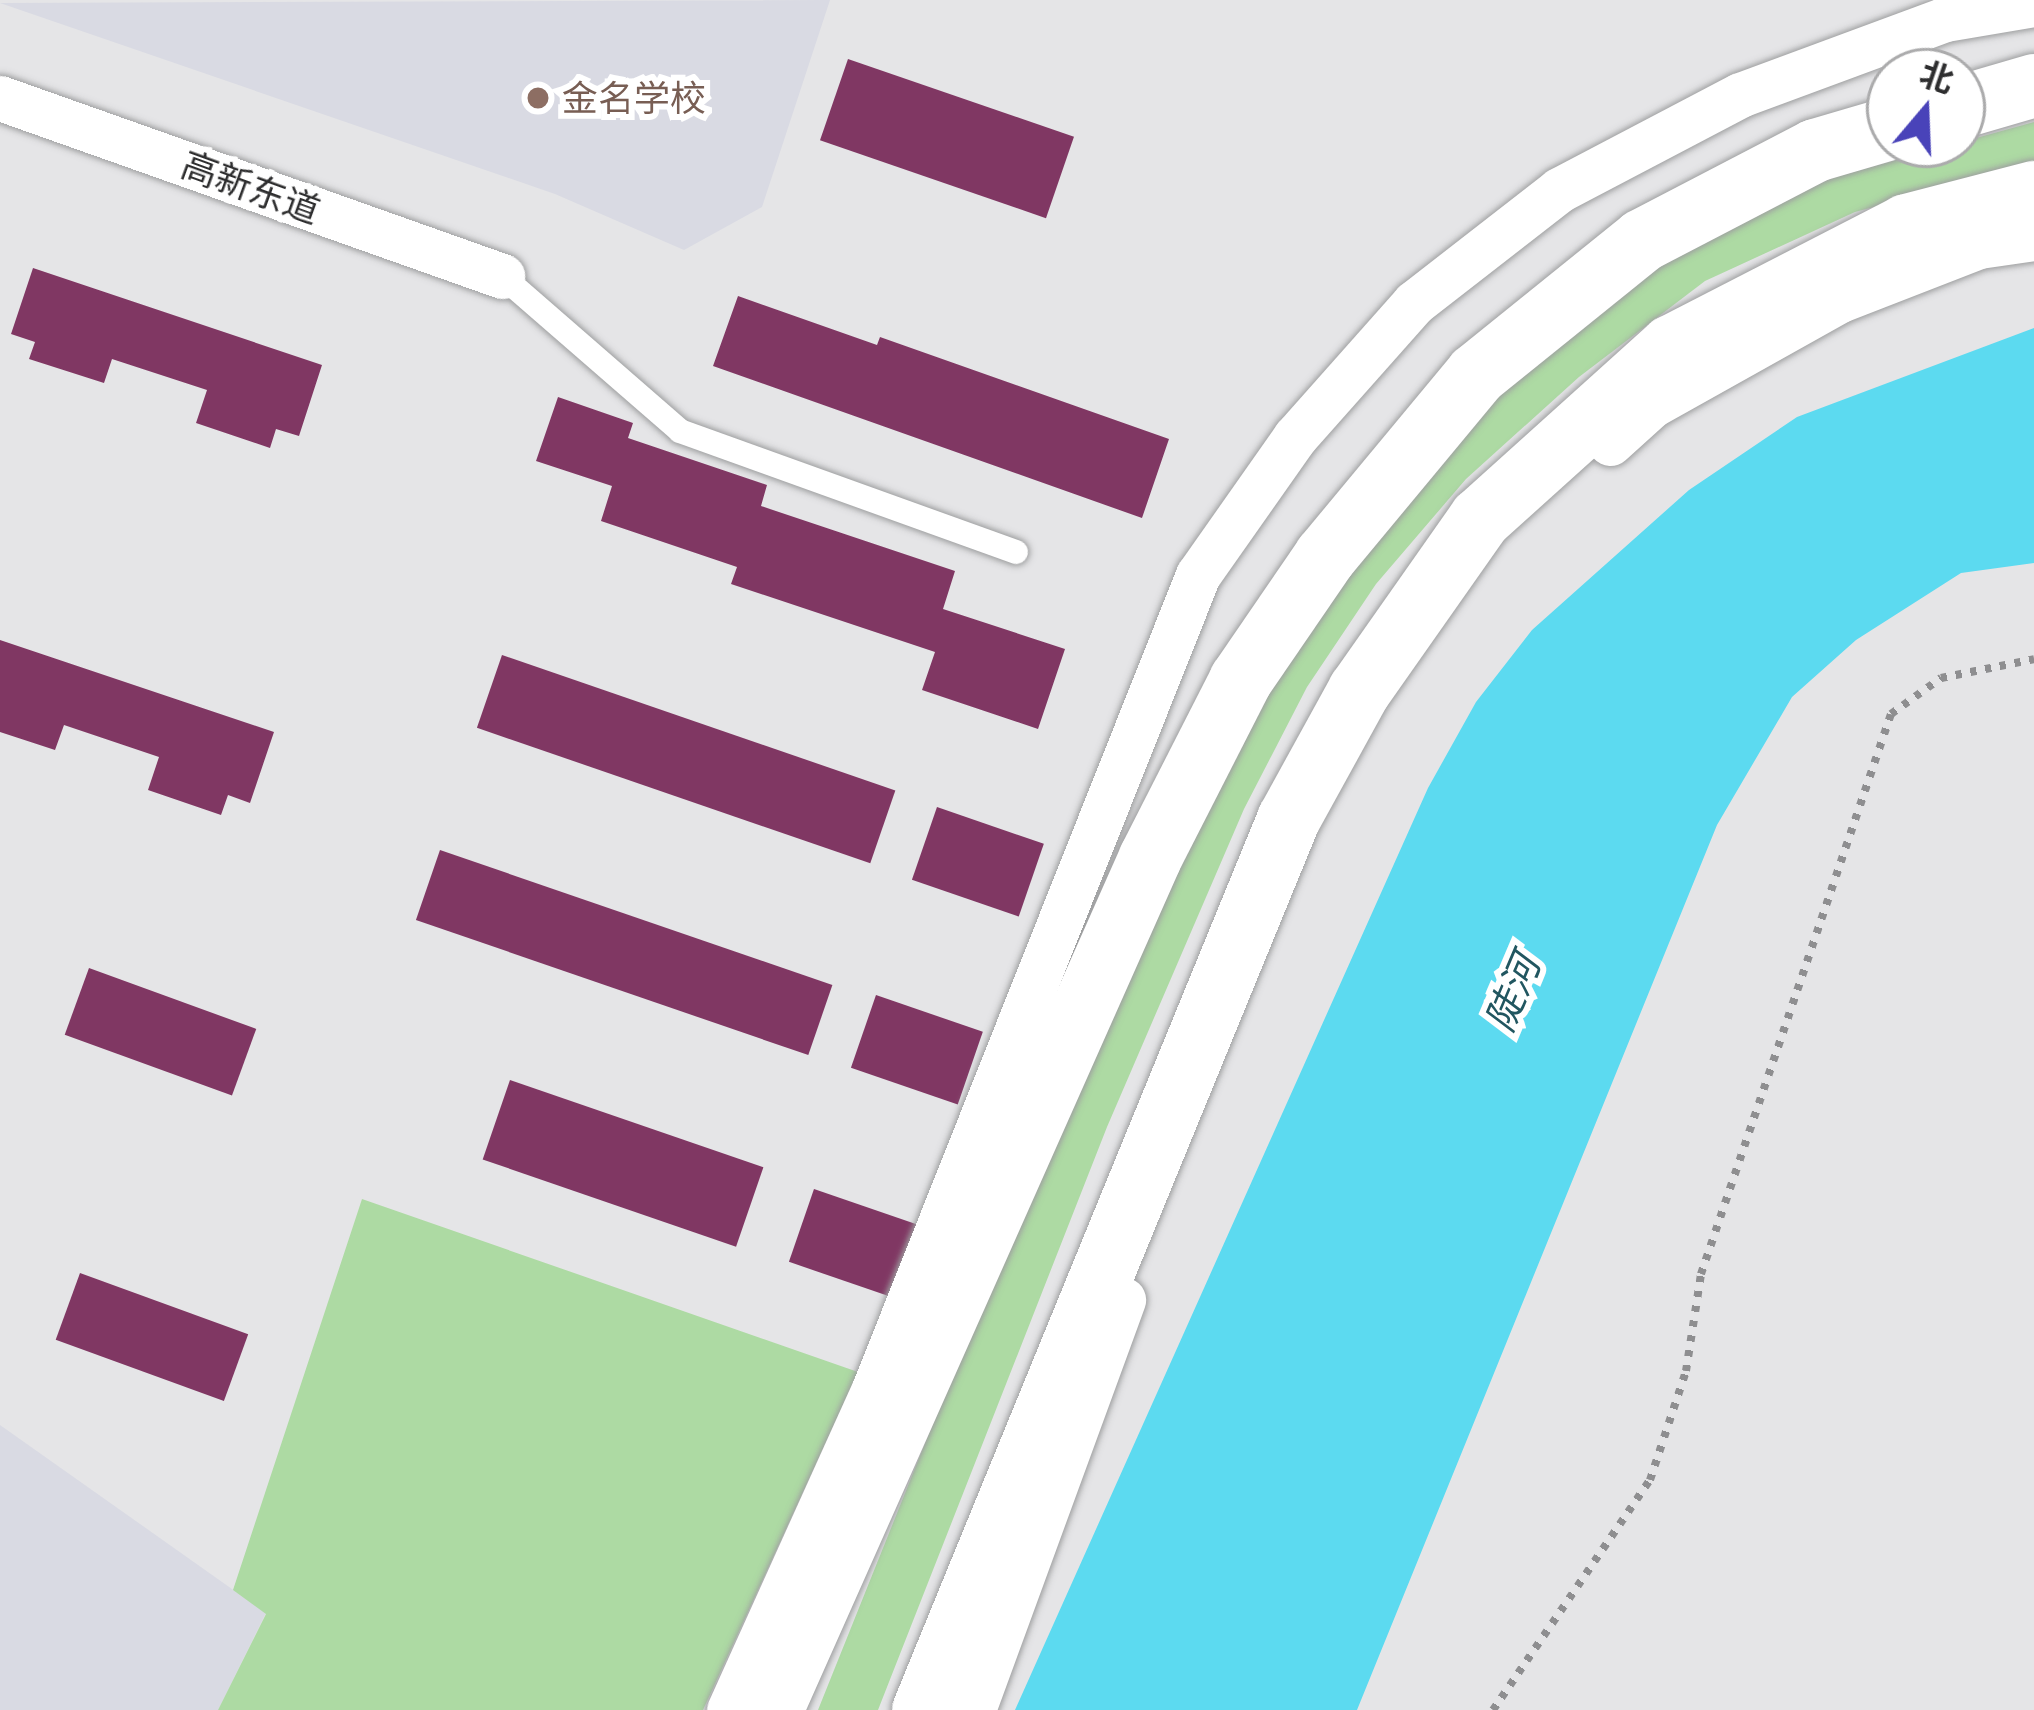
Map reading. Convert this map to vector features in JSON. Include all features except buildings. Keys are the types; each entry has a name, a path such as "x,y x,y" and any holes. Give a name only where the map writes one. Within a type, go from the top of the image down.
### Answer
{"main road":[{"path":"1986,99 2034,85"},
{"path":"771,1710 1150,856 1240,680 1324,556 1476,374 1642,240 1815,150 1866,135"},
{"path":"923,1710 1288,819 1359,690 1480,518 1671,346 1906,225 2034,193"}],"street":[{"path":"729,1710 874,1389 1198,575 1294,437 1414,303 1559,190 1740,95 1945,19 2034,4"},
{"name":"高新东道","path":"0,98 502,276"},
{"path":"973,1710 1264,912 1376,693 1492,548 1652,405 1840,300 1979,246 2034,238"}],"lane":[{"path":"502,276 680,431 1016,552"}],"path":[{"path":"1493,1710 1650,1480 1686,1371 1701,1274 1891,714 1941,678 2034,659"}],"shaded area":[{"name":"金名学校","path":"830,0 762,207 684,250 555,194 0,3"},
{"path":"0,1425 266,1613 218,1710 0,1710"}],"green space":[{"path":"2034,122 2034,164 1855,212 1705,281 1579,377 1466,479 1376,584 1307,687 1244,809 1107,1127 878,1710 818,1710 1058,1112 1264,674 1472,405 1587,316 1711,231 1835,177 1868,168 1986,168 1986,135"},
{"path":"362,1199 858,1372 703,1710 218,1710 266,1614 233,1590"}],"water":[{"name":"陡河","path":"2034,328 2034,563 1961,573 1856,640 1792,697 1717,825 1357,1710 1015,1710 1428,788 1476,702 1532,630 1689,490 1797,417"}],"place":[{"name":"金名学校","path":"538,98"}]}
